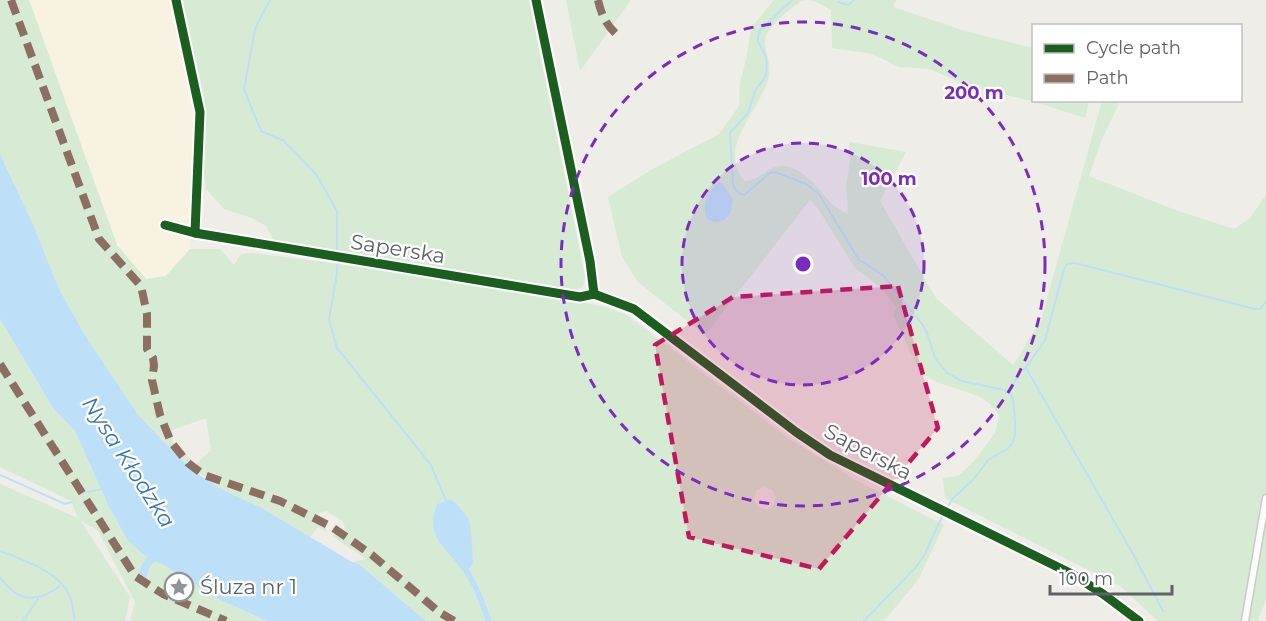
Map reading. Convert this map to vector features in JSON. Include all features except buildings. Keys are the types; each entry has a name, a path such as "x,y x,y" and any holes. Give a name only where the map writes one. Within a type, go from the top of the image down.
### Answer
{"street":[{"path":"176,0 200,112 195,233"},
{"path":"536,0 590,261 594,294"},
{"name":"Saperska","path":"165,225 195,233 580,297 594,294 634,309 796,432 830,454 1072,574 1138,621"},
{"path":"1245,621 1266,498"}],"highlighted area":[{"path":"898,286 938,428 819,569 689,537 655,345 733,297"}],"shaded area":[{"path":"29,0 171,0 192,94 194,125 190,249 166,276 145,279 117,245"}],"green space":[{"path":"0,0 29,0 117,245 146,279 166,276 190,249 220,249 234,265 241,254 253,253 378,269 379,261 284,245 273,239 266,226 252,218 224,209 206,189 203,170 206,117 200,78 180,0 529,0 585,277 583,286 575,291 542,286 540,295 606,307 627,315 789,439 854,479 944,525 918,580 884,621 492,621 481,592 468,568 472,558 469,525 459,508 446,500 437,504 433,516 435,534 468,579 485,621 426,621 359,564 352,562 366,559 332,536 335,534 343,538 346,533 343,521 326,511 319,513 316,521 326,528 326,532 318,527 310,537 262,508 209,482 216,481 194,471 139,416 85,335 59,289 33,224 0,154","holes":["206,418 211,450 196,464 173,442 170,431","764,487 772,490 776,497 773,506 766,510 758,507 754,500 756,491"]},
{"path":"566,0 631,0 580,71"},
{"path":"774,0 806,0 781,17 766,36 769,77 737,142 735,156 737,169 745,181 755,179 779,166 791,167 804,175 832,204 848,214 846,185 850,161 849,142 906,152 880,201 936,298 1013,365 1041,320 1102,102 1120,102 1102,139 1089,176 1178,211 1234,229 1250,218 1266,195 1266,600 1258,621 1249,621 1260,553 1250,569 1242,621 1158,621 1120,586 945,498 943,478 958,476 974,461 995,433 999,416 985,400 932,380 923,374 893,315 896,307 879,286 855,268 819,210 810,200 705,335 638,282 622,257 608,197 651,170 719,134 739,106 740,82 751,28"},
{"path":"806,0 896,0 893,7 965,31 1032,48 1032,101 968,86 930,69 899,67 873,54 832,48 831,10 816,2"},
{"path":"1035,102 1089,102 1085,118"},
{"path":"0,319 53,408 75,431 108,505 128,541 150,560 162,564 218,599 267,621 130,621 135,602 98,531 80,520 130,597 125,621 0,621 0,484 78,518 71,501 0,467"}],"water":[{"name":"Nysa Kłodzka","path":"0,154 33,224 59,289 85,335 139,416 193,471 221,489 262,508 359,564 426,621 267,621 218,599 162,564 150,560 128,541 108,505 75,431 53,408 0,319"},
{"path":"720,181 733,200 730,214 723,221 715,222 707,219 705,208 709,193"},
{"path":"450,499 458,505 469,520 473,562 469,569 492,621 485,621 468,579 435,534 433,516 437,504"}],"waterway":[{"path":"270,0 255,29 244,89 261,131 284,141 316,174 337,211 337,273 329,320 337,348 431,465 447,503"},
{"path":"792,0 761,29 758,36 766,57 767,70 755,91 748,113 730,133 735,189 744,195 770,173 775,172 806,184 819,194 859,260 883,275 923,325 935,358 947,373 962,381 1009,391 1013,399 1015,435 1012,444 988,460 973,480 952,499 925,554 916,567 864,621"},
{"path":"838,2 848,5 854,0"},
{"path":"1024,370 1045,340 1067,264 1075,263 1255,309 1260,309 1266,302"},
{"path":"1026,368 1133,554 1163,611"},
{"path":"1010,390 1017,377"},
{"path":"0,475 65,504 72,502"},
{"path":"87,492 102,489"},
{"path":"0,551 40,568 59,581 66,588 70,597 75,621"},
{"path":"143,575 145,567 156,552"},
{"path":"0,577 13,591 27,598 43,596 60,586"},
{"path":"23,621 38,599"}],"marked path":[{"path":"11,0 99,239 141,286 147,314 147,349 153,358 154,366 152,380 160,415 171,442 188,463 204,475 280,501 332,527 372,555 439,612 454,621"},
{"path":"598,0 606,21 621,38"},
{"path":"0,364 135,576 163,594 226,621"}],"cycle path":[{"path":"176,0 200,112 195,233"},
{"path":"536,0 590,261 594,294"},
{"path":"165,225 195,233 580,297 594,294 634,309 796,432 830,455 1072,574 1139,621"}],"place":[{"name":"Śluza nr 1","path":"179,587"}]}
